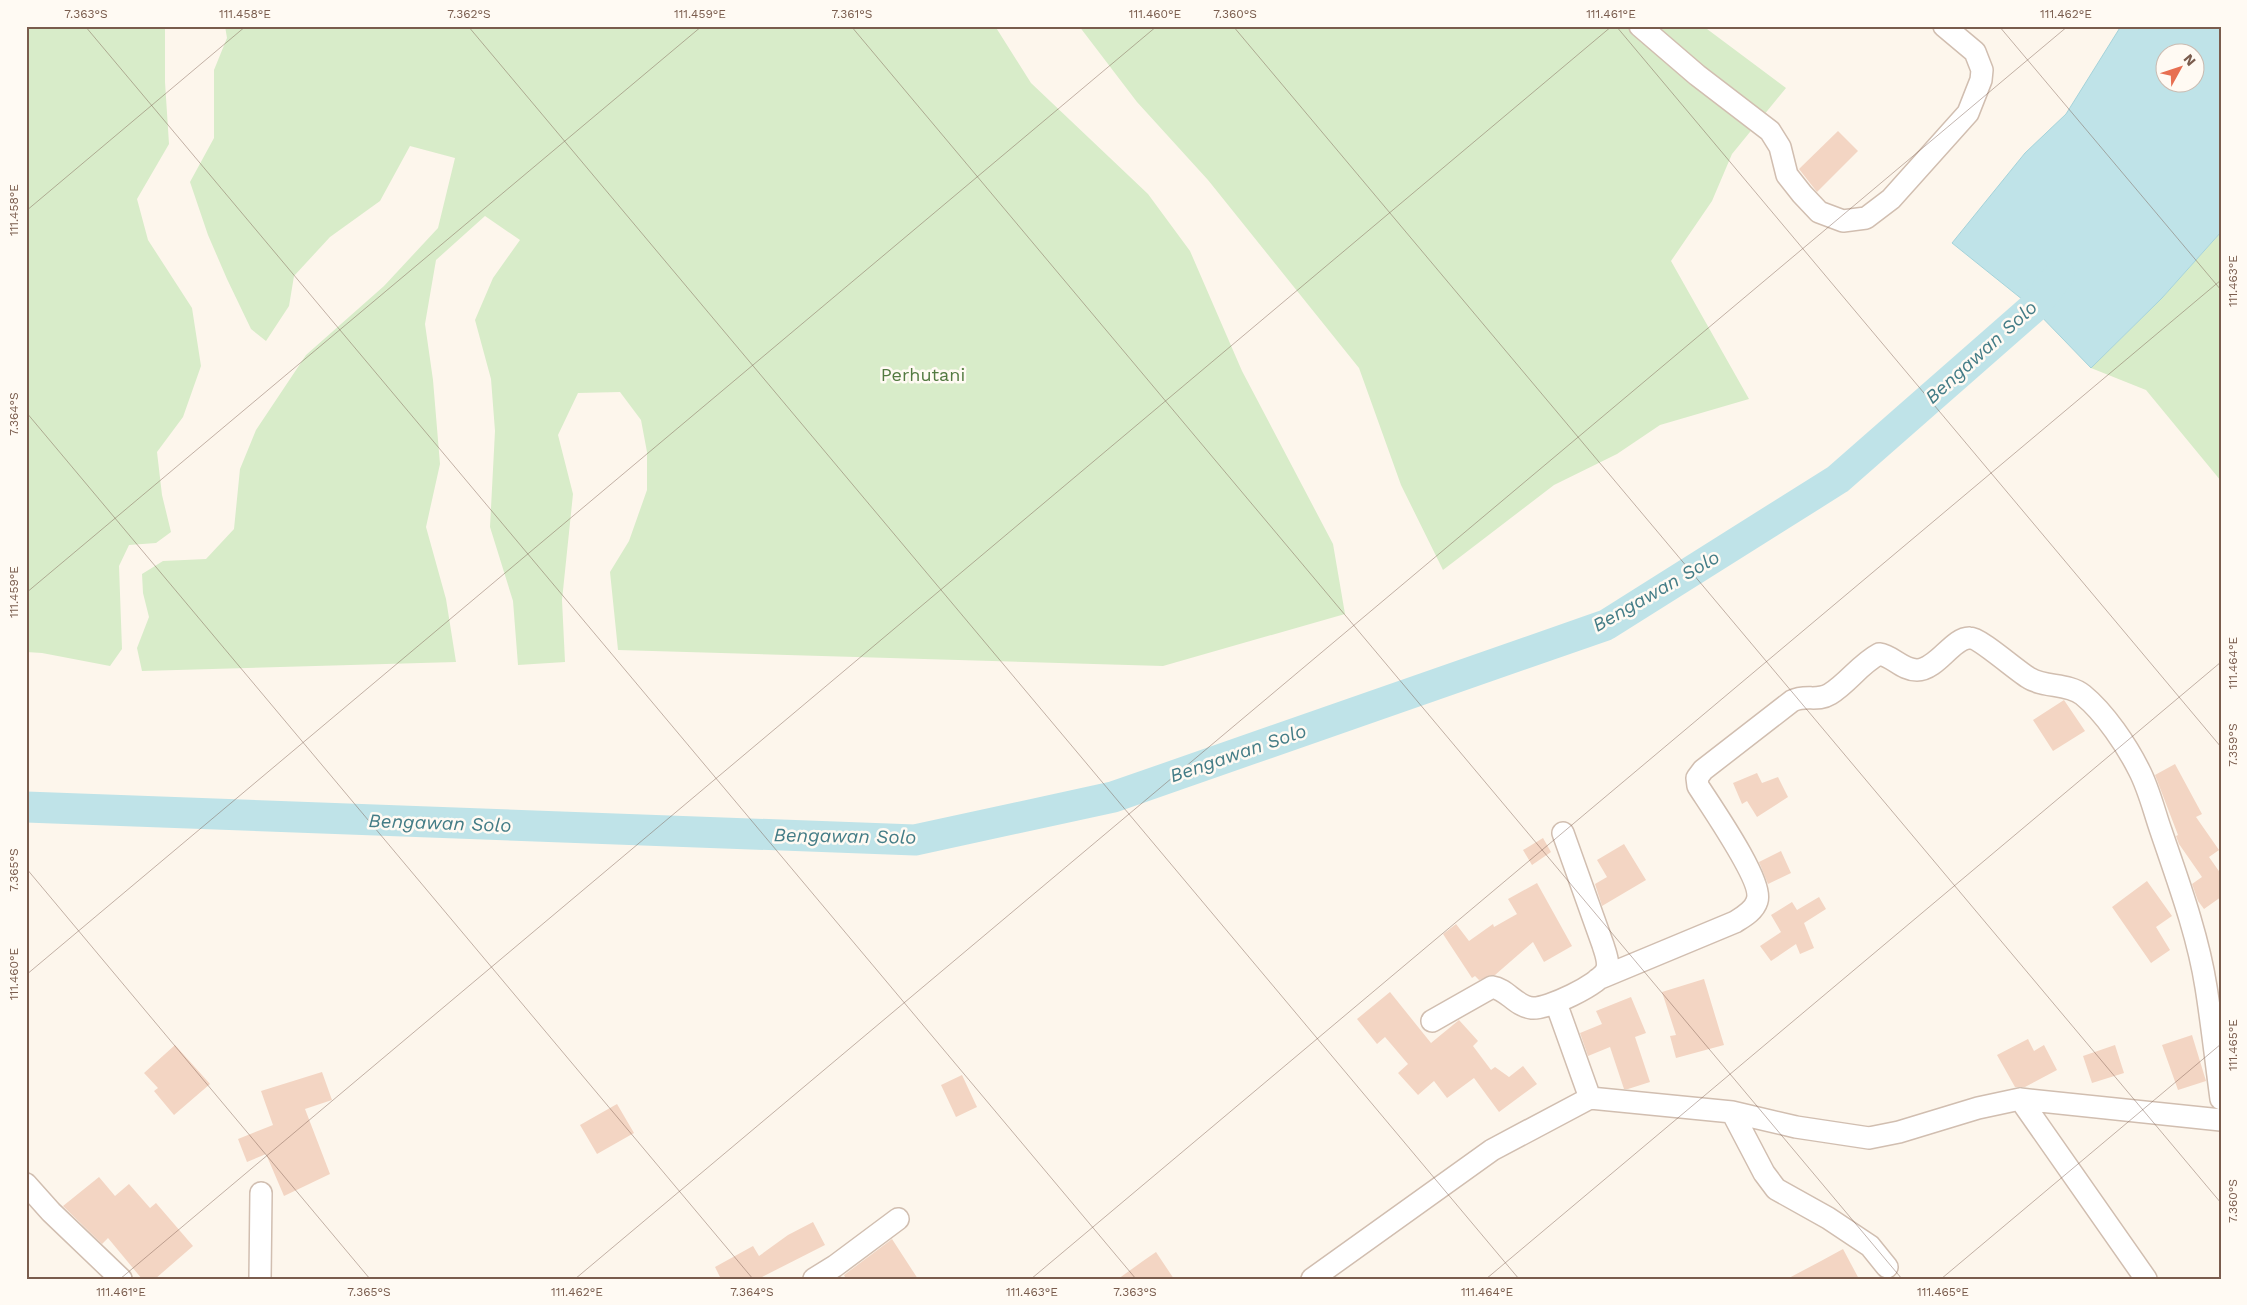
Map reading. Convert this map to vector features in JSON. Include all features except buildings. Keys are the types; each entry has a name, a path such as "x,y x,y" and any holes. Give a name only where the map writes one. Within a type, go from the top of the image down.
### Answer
{"street":[{"path":"1640,26 1697,75 1770,131 1780,147 1787,175 1802,194 1819,212 1843,221 1866,218 1891,199 1968,113 1981,80 1980,60 1969,46 1944,26"},
{"path":"1432,1021 1492,987 1499,988 1520,1005 1533,1008 1556,1003 1598,979 1735,922 1750,911 1758,901 1757,886 1746,863 1698,786 1697,778 1703,770 1792,700 1802,696 1820,699 1826,696 1879,654 1887,655 1905,668 1917,670 1926,668 1962,639 1971,638 1981,642 2032,680 2056,685 2082,694 2123,742 2140,772 2178,879 2206,985 2221,1099"},
{"path":"1563,833 1608,963 1606,971 1598,979"},
{"path":"1556,1003 1590,1098"},
{"path":"1312,1279 1492,1150 1590,1098 1732,1112 1796,1127 1869,1138 1899,1132 1978,1108 2020,1099 2221,1120"},
{"path":"2020,1099 2146,1279"},
{"path":"1732,1112 1764,1173 1776,1189 1828,1218 1870,1246 1887,1267"},
{"path":"26,1184 64,1225 121,1279"},
{"path":"260,1279 261,1193"},
{"path":"814,1279 835,1266 898,1219"}],"green space":[{"path":"26,26 165,26 165,82 169,144 137,199 148,240 192,308 201,366 183,417 157,452 162,495 171,532 156,543 129,545 119,566 122,649 110,666 42,653 26,652"},
{"name":"Perhutani","path":"225,26 995,26 1031,83 1148,194 1190,251 1242,371 1333,544 1345,614 1163,666 618,650 610,572 629,541 647,490 647,452 641,420 620,392 578,393 558,435 573,494 562,600 565,662 518,665 513,601 490,527 495,431 491,379 475,320 493,278 520,240 485,216 436,260 425,324 433,380 440,464 426,527 446,599 456,662 142,671 137,648 149,617 143,593 142,574 163,561 206,559 234,529 240,469 256,430 306,355 384,286 438,228 455,158 410,146 380,201 330,237 294,276 289,306 266,341 251,329 227,279 208,235 190,182 214,138 214,70 227,38"},
{"path":"1079,26 1703,26 1786,88 1732,154 1712,201 1671,261 1749,399 1660,425 1617,454 1554,485 1443,570 1401,485 1359,368 1208,180 1137,102"},
{"path":"2221,232 2221,481 2146,390 2091,368 2162,298"}],"water":[{"path":"2121,26 2221,26 2221,232 2162,298 2091,368 2033,308 1952,243 2025,153 2066,114"}],"waterway":[{"name":"Bengawan Solo","path":"26,807 915,840 1113,797 1606,625 1838,479 2033,308 2059,275"}]}
